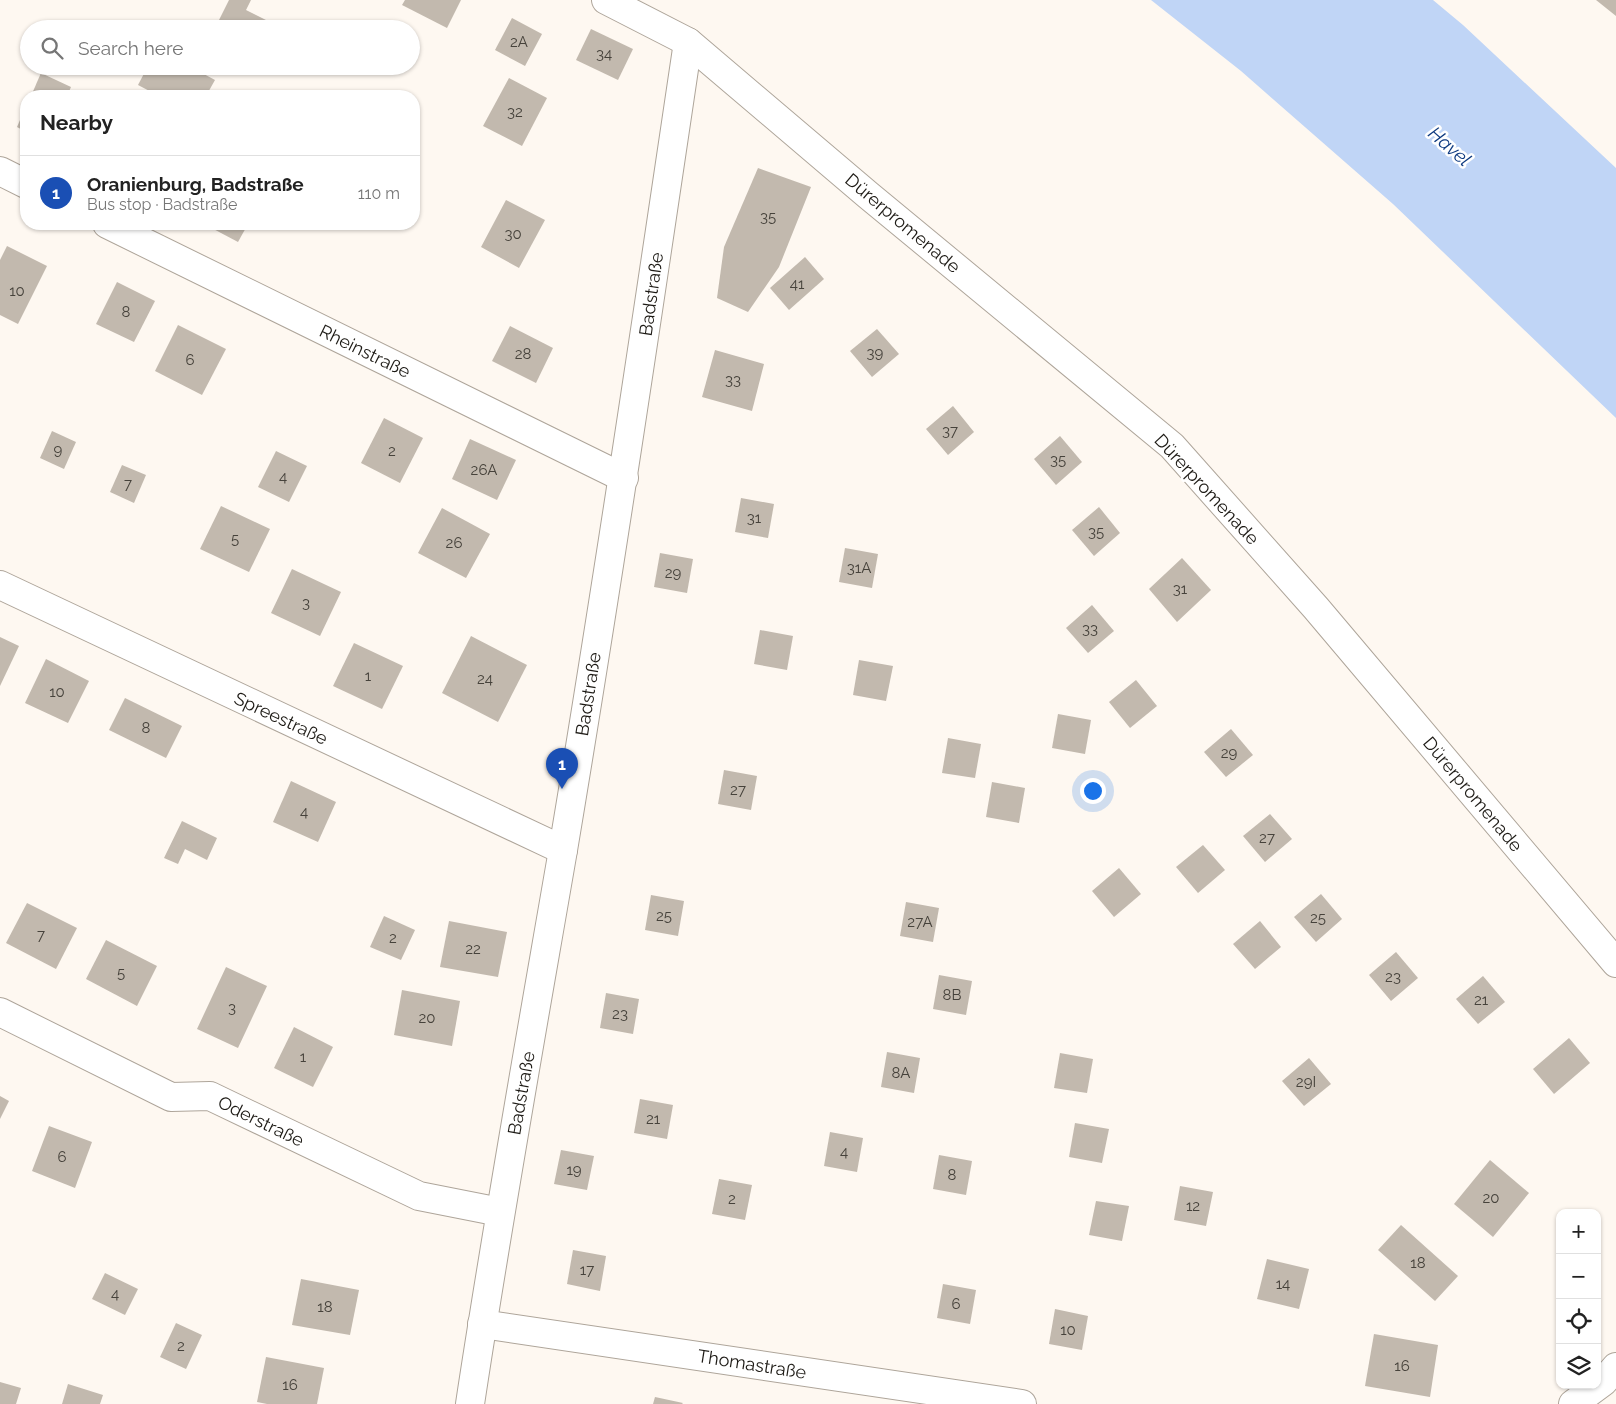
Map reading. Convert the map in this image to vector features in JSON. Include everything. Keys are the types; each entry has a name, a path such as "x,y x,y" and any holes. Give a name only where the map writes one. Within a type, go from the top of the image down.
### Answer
{"street":[{"name":"Dürerpromenade","path":"606,0 688,42 868,195 1172,446 1316,608 1616,963"},
{"name":"Badstraße","path":"470,1404 500,1212 563,850 624,478 688,42"},
{"path":"0,171 20,181"},
{"name":"Rheinstraße","path":"119,230 624,478"},
{"name":"Spreestraße","path":"0,585 563,850"},
{"name":"Oderstraße","path":"0,1012 170,1097 210,1096 419,1196 500,1212"},
{"name":"Thomastraße","path":"482,1324 1022,1404"},
{"path":"1573,1404 1607,1385"}],"water":[{"name":"Havel","path":"1151,0 1433,0 1463,25 1616,168 1616,418 1393,204 1241,71"}],"building":[{"path":"229,0 251,0 246,10 266,20 219,20"},
{"path":"405,0 461,0 447,28 402,5"},
{"path":"1596,0 1616,0 1616,16"},
{"path":"512,18 542,34 525,66 495,50"},
{"path":"591,29 633,49 618,80 576,60"},
{"path":"40,75 45,75 71,87 70,90 34,90"},
{"path":"143,75 206,75 215,80 209,90 148,90 138,85"},
{"path":"509,78 547,98 522,146 483,126"},
{"path":"758,168 811,187 779,267 748,312 717,298 724,247"},
{"path":"506,200 545,220 519,268 481,247"},
{"path":"215,230 245,230 238,242"},
{"path":"7,246 47,266 18,324 0,315 0,260"},
{"path":"805,257 824,279 789,310 770,288"},
{"path":"117,282 155,301 134,342 96,324"},
{"path":"178,325 226,349 202,395 155,371"},
{"path":"510,326 553,348 536,383 492,361"},
{"path":"877,329 899,354 872,377 850,351"},
{"path":"715,350 764,364 752,411 702,397"},
{"path":"953,406 974,432 948,455 926,429"},
{"path":"384,418 423,438 400,483 361,463"},
{"path":"52,431 76,442 64,469 40,458"},
{"path":"1060,436 1082,462 1056,485 1034,459"},
{"path":"470,439 516,460 497,500 452,479"},
{"path":"276,451 307,466 289,502 258,487"},
{"path":"122,465 146,475 134,503 110,492"},
{"path":"741,498 774,504 768,538 735,532"},
{"path":"221,506 270,529 249,572 200,549"},
{"path":"1099,507 1120,533 1094,556 1072,530"},
{"path":"442,508 490,534 466,578 418,553"},
{"path":"845,548 878,554 872,588 839,582"},
{"path":"660,553 693,559 687,593 654,587"},
{"path":"1182,558 1211,590 1177,622 1149,589"},
{"path":"292,569 341,592 320,636 271,613"},
{"path":"1092,605 1114,631 1088,653 1066,628"},
{"path":"760,630 793,636 787,670 754,664"},
{"path":"471,636 527,665 498,722 442,693"},
{"path":"0,637 19,646 0,686"},
{"path":"354,643 403,666 382,709 333,686"},
{"path":"46,659 89,681 68,723 25,703"},
{"path":"859,660 893,666 886,701 853,695"},
{"path":"1136,680 1157,706 1130,728 1109,702"},
{"path":"125,698 182,726 166,758 109,730"},
{"path":"1058,714 1091,720 1085,754 1052,748"},
{"path":"1231,729 1253,755 1226,777 1204,752"},
{"path":"948,738 981,744 975,778 942,773"},
{"path":"724,770 757,776 751,810 718,804"},
{"path":"291,781 336,802 318,842 273,822"},
{"path":"992,782 1025,788 1019,823 986,817"},
{"path":"1270,814 1292,839 1265,862 1243,836"},
{"path":"182,821 217,838 207,860 185,849 178,864 164,858"},
{"path":"1203,845 1225,870 1198,893 1176,867"},
{"path":"1119,868 1141,894 1114,917 1092,891"},
{"path":"1321,894 1342,919 1316,942 1294,917"},
{"path":"651,895 684,901 678,936 645,930"},
{"path":"906,902 939,908 933,942 900,936"},
{"path":"27,903 77,928 56,969 6,943"},
{"path":"384,916 415,930 401,960 370,947"},
{"path":"449,921 507,932 498,977 440,967"},
{"path":"1260,921 1281,947 1255,969 1233,944"},
{"path":"106,940 157,966 137,1006 86,979"},
{"path":"1396,952 1418,978 1391,1001 1369,975"},
{"path":"226,967 267,986 238,1048 197,1029"},
{"path":"939,975 972,981 966,1015 933,1009"},
{"path":"1483,976 1505,1002 1478,1024 1456,999"},
{"path":"402,990 460,1001 452,1046 394,1035"},
{"path":"606,993 639,999 633,1034 600,1028"},
{"path":"294,1027 333,1047 313,1087 274,1068"},
{"path":"1569,1038 1590,1063 1554,1094 1533,1069"},
{"path":"887,1052 920,1058 914,1093 881,1087"},
{"path":"1060,1053 1093,1059 1087,1093 1054,1088"},
{"path":"1309,1058 1331,1084 1304,1106 1282,1081"},
{"path":"0,1096 9,1101 0,1119"},
{"path":"640,1099 673,1105 667,1139 634,1133"},
{"path":"1075,1123 1109,1129 1102,1163 1069,1157"},
{"path":"49,1126 92,1142 75,1188 32,1171"},
{"path":"830,1132 863,1138 857,1172 824,1166"},
{"path":"561,1150 594,1156 587,1190 554,1184"},
{"path":"939,1155 972,1161 966,1195 933,1189"},
{"path":"1490,1160 1529,1193 1493,1237 1454,1204"},
{"path":"719,1179 752,1185 745,1220 712,1214"},
{"path":"1180,1186 1213,1192 1206,1226 1174,1220"},
{"path":"1096,1201 1129,1206 1122,1241 1089,1235"},
{"path":"1401,1225 1458,1276 1435,1301 1378,1250"},
{"path":"573,1250 606,1256 600,1291 567,1284"},
{"path":"1267,1259 1309,1269 1299,1309 1257,1299"},
{"path":"105,1273 138,1289 125,1315 92,1299"},
{"path":"301,1279 359,1290 350,1335 292,1325"},
{"path":"943,1284 976,1290 970,1324 937,1318"},
{"path":"1055,1309 1088,1316 1082,1350 1049,1344"},
{"path":"176,1323 202,1335 186,1369 160,1357"},
{"path":"1374,1334 1438,1345 1430,1397 1365,1386"},
{"path":"266,1357 324,1368 317,1404 267,1404 257,1402"},
{"path":"0,1382 21,1388 16,1404 0,1404"},
{"path":"68,1384 103,1395 100,1404 62,1404"},
{"path":"655,1397 683,1403 653,1404"}],"place":[{"name":"Oranienburg, Badstraße","path":"562,789"}]}
